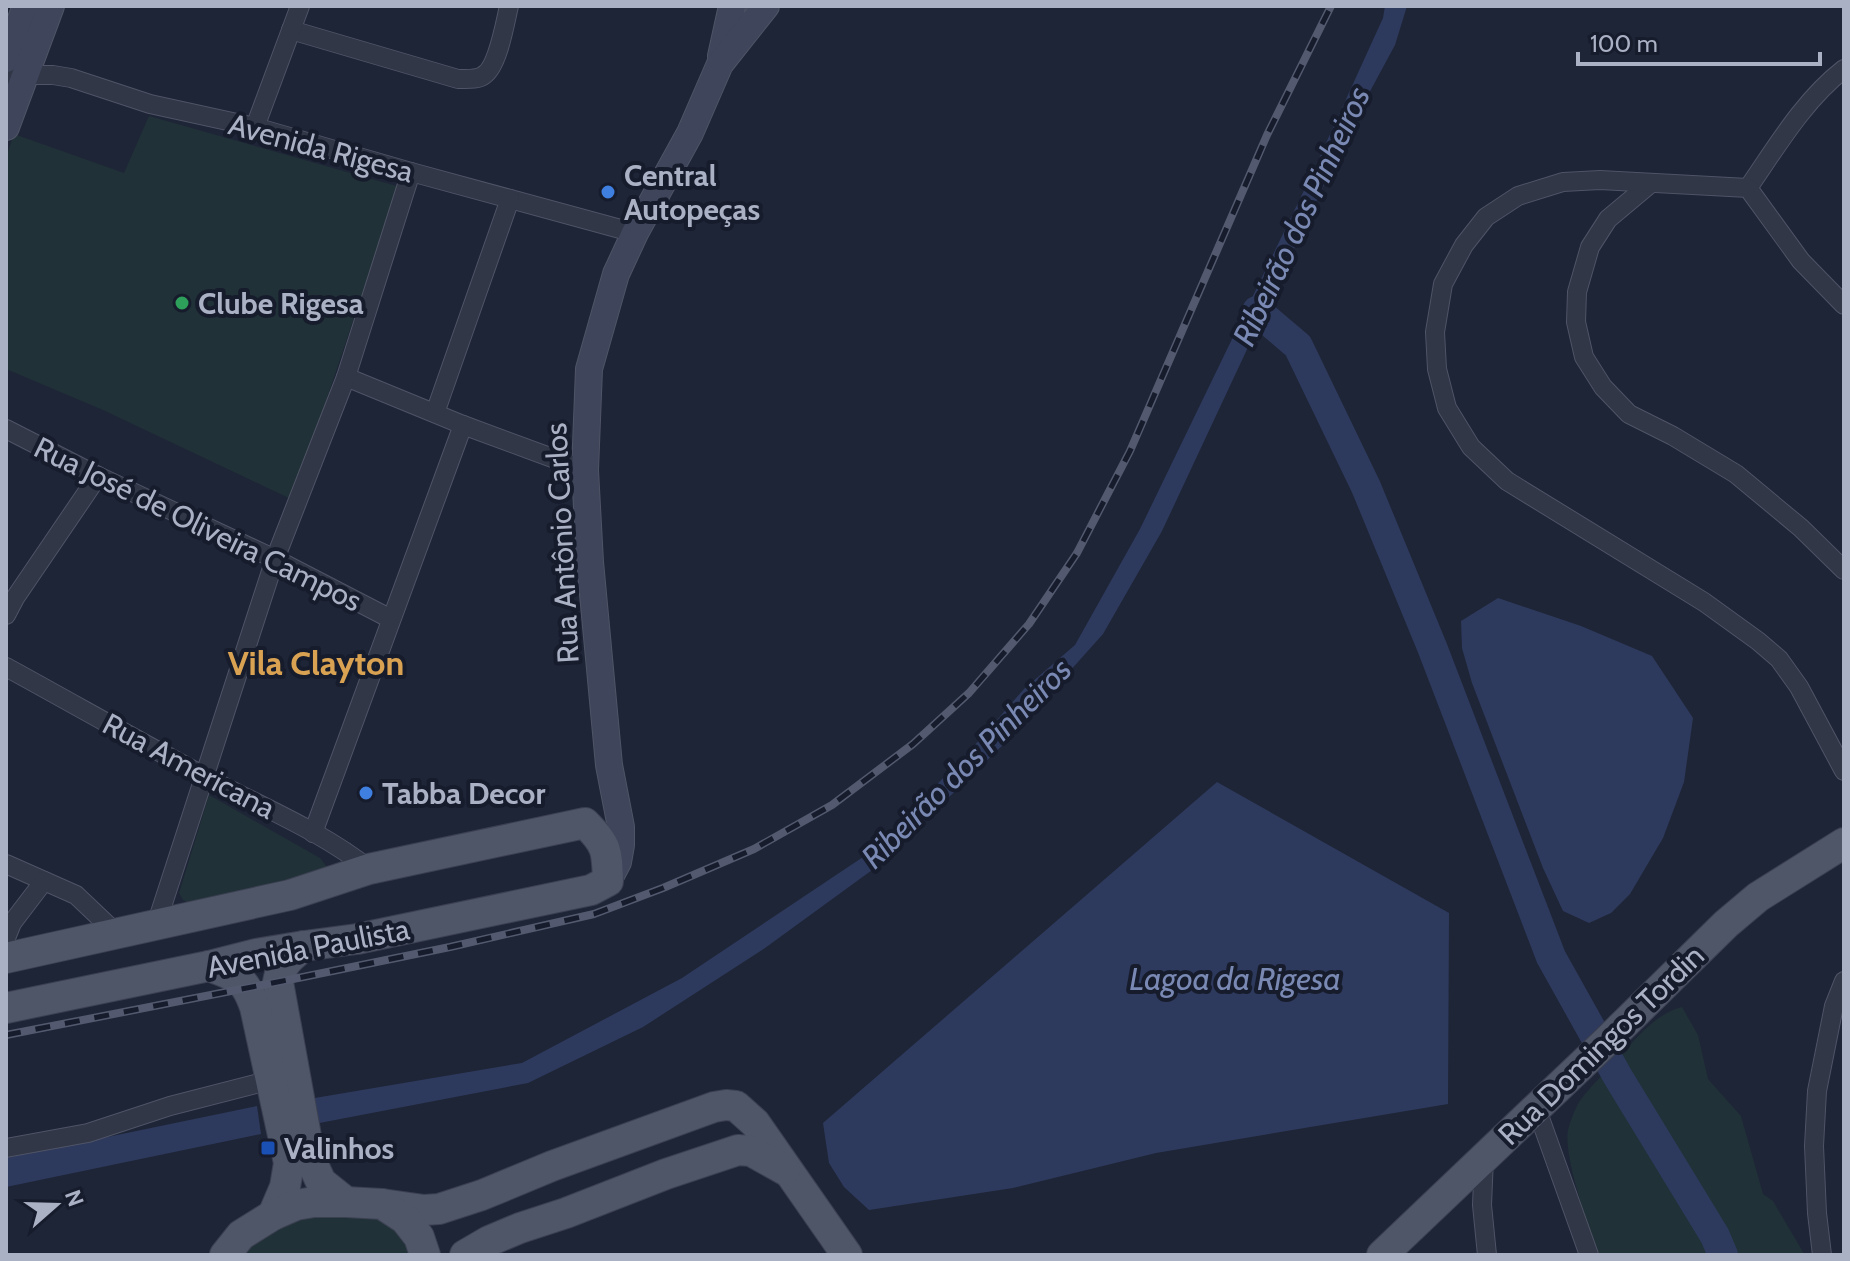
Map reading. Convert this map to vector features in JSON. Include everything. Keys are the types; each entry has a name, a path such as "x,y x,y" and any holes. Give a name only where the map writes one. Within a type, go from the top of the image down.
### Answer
{"main road":[{"path":"6,127 13,69 26,6"},
{"path":"13,69 51,6"},
{"path":"720,64 732,6"},
{"name":"Rua Antônio Carlos","path":"608,881 618,862 621,827 609,765 597,654 585,470 589,369 613,282 635,233 690,133 720,64 766,6"},
{"path":"608,881 607,854 600,838 585,823 598,813 612,786"},
{"name":"Avenida Paulista","path":"6,958 290,895 369,869 585,823"},
{"name":"Rua Domingos Tordin","path":"1382,1255 1726,924 1758,897 1840,847"},
{"name":"Avenida Paulista","path":"11,1004 256,954 357,939 591,890 608,881"},
{"path":"280,1082 278,982 286,960 304,946"},
{"path":"209,966 238,978 248,988 280,1082 299,1161 346,1202"},
{"path":"726,1105 739,1123 738,1150"},
{"path":"211,1255 233,1245 273,1215 305,1204 346,1202 439,1209 669,1123 726,1105 741,1109 755,1123 847,1255"},
{"path":"465,1255 520,1228 738,1150 751,1151 790,1173"},
{"path":"273,1215 299,1161"},
{"path":"382,1204 405,1219 419,1237 425,1255"}],"street":[{"path":"255,127 300,6"},
{"path":"291,30 458,79 470,79 483,77 493,66 509,6"},
{"name":"Avenida Rigesa","path":"13,69 71,78 150,104 255,127 635,233"},
{"path":"1748,188 1790,126 1841,73"},
{"path":"156,925 275,559 346,377 411,172"},
{"path":"1748,188 1600,180 1563,182 1518,196 1486,217 1464,245 1443,284 1435,332 1437,369 1447,408 1471,447 1507,481 1704,602 1779,659 1799,687 1844,771"},
{"path":"1651,183 1608,219 1590,247 1577,292 1576,322 1584,357 1603,387 1629,414 1736,474 1801,528 1844,570"},
{"path":"1748,188 1801,261 1844,305"},
{"path":"435,413 510,199"},
{"path":"346,377 585,470"},
{"path":"313,833 463,425"},
{"name":"Rua José de Oliveira Campos","path":"6,429 275,559 391,619"},
{"path":"6,615 98,476"},
{"name":"Rua Americana","path":"6,667 313,833 354,856 369,869"},
{"path":"6,864 76,895 116,933"},
{"path":"6,938 12,923 44,881"},
{"path":"1822,1255 1814,1146 1817,1091 1834,1006 1844,981"},
{"path":"6,1148 88,1133 170,1106 280,1082"},
{"path":"1536,1107 1589,1255"},
{"path":"1474,1166 1482,1205"},
{"path":"1474,1166 1487,1255"}],"shaded area":[{"name":"Clube Rigesa","path":"149,116 400,187 293,500 103,410 6,369 6,157 14,134 124,173"},
{"path":"209,795 320,858 327,867 326,878 193,905 183,900 179,893"},
{"path":"1682,1007 1698,1035 1708,1079 1741,1116 1763,1194 1773,1201 1804,1255 1600,1255 1569,1157 1567,1142 1570,1123 1584,1096 1640,1034 1656,1020"},
{"path":"315,1214 378,1216 397,1228 412,1255 236,1255 278,1226"}],"water":[{"name":"Ribeirão dos Pinheiros","path":"1385,6 1407,6 1395,45 1354,121 1162,531 1103,634 1009,739 879,865 765,948 643,1027 528,1083 309,1125 303,1100 522,1063 682,978 869,853 967,754 1024,689 1075,645 1140,529 1311,176 1383,18"},
{"path":"1498,598 1581,626 1652,656 1693,718 1684,782 1663,838 1630,894 1611,913 1589,923 1563,911 1543,868 1472,683 1462,648 1461,621"},
{"name":"Lagoa da Rigesa","path":"1217,782 1449,913 1448,1104 1156,1153 1013,1188 869,1210 844,1187 829,1163 823,1123"},
{"path":"257,1106 261,1134 6,1187 6,1158"}],"waterway":[{"name":"Ribeirão dos Pinheiros","path":"1257,311 1298,346 1366,487 1432,647 1551,957 1618,1077 1715,1236 1723,1255"}],"railway":[{"path":"6,1035 450,947 594,914 754,849 832,805 913,744 969,693 1029,624 1077,553 1130,451 1267,135 1331,6"}],"place":[{"name":"Central Autopeças","path":"608,192"},
{"name":"Clube Rigesa","path":"182,303"},
{"name":"Tabba Decor","path":"366,793"},
{"name":"Valinhos","path":"268,1148"}],"district":[{"name":"Vila Clayton","path":"316,663"}]}
